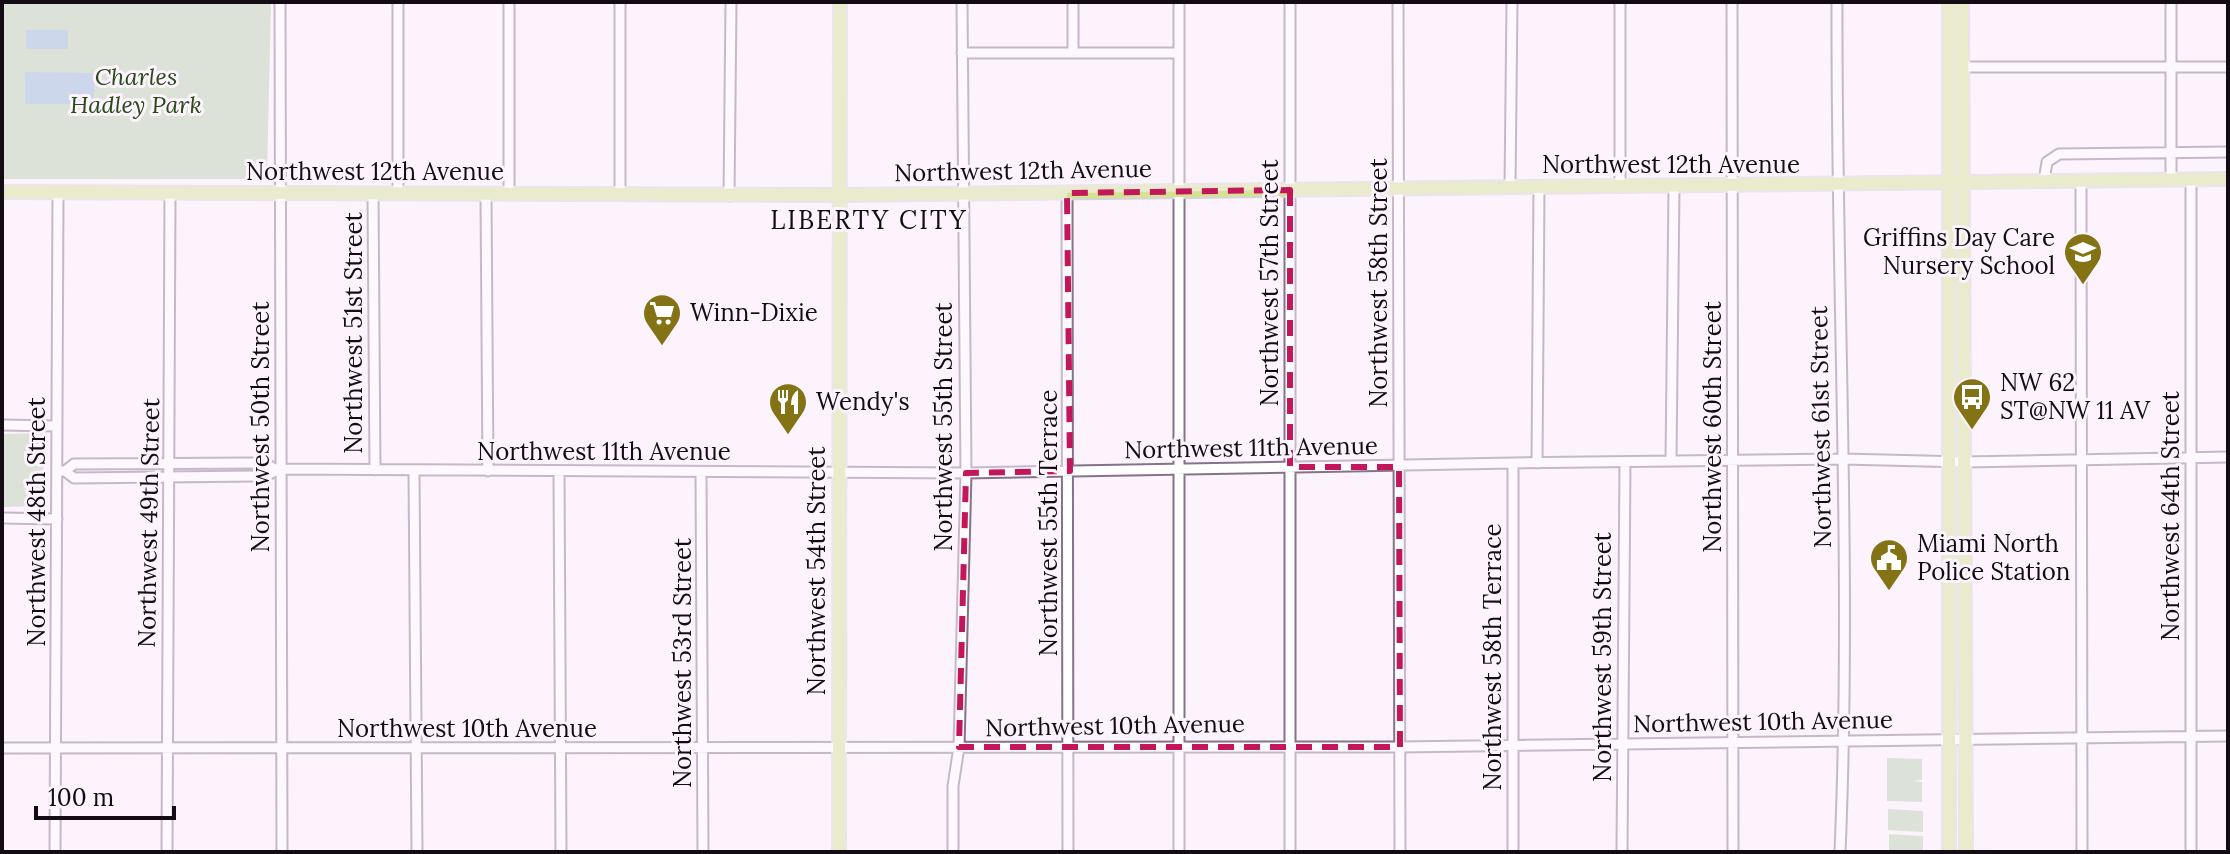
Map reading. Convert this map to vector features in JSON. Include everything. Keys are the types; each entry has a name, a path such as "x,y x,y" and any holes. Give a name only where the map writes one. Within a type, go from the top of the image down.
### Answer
{"main road":[{"name":"Northwest 54th Street","path":"839,852 840,2"},
{"path":"1949,2 1956,182 1966,852"},
{"path":"1956,182 1962,2"},
{"name":"Northwest 12th Avenue","path":"2,192 729,196 1836,186 2228,179"},
{"path":"1949,852 1948,739 1958,462"}],"street":[{"name":"Northwest 50th Street","path":"280,2 282,194 278,469 282,852"},
{"name":"Northwest 51st Street","path":"398,2 398,194"},
{"path":"509,2 509,194"},
{"path":"620,2 620,194"},
{"path":"729,196 731,2"},
{"name":"Northwest 55th Street","path":"953,852 966,473 962,2"},
{"path":"1073,2 1073,50"},
{"path":"1179,2 1179,852"},
{"name":"Northwest 57th Street","path":"1290,2 1290,852"},
{"name":"Northwest 58th Street","path":"1398,2 1400,852"},
{"path":"1510,187 1512,2"},
{"path":"1620,2 1620,187"},
{"name":"Northwest 60th Street","path":"1732,2 1733,852"},
{"name":"Northwest 61st Street","path":"1837,2 1836,186 1843,459 1840,852"},
{"path":"2171,2 2171,180"},
{"path":"962,53 1073,50 1179,53"},
{"path":"1962,67 2228,67"},
{"path":"2044,181 2047,162 2054,155 2228,152"},
{"name":"Northwest 64th Street","path":"2191,179 2191,852"},
{"path":"2081,181 2082,852"},
{"path":"1537,463 1539,187"},
{"path":"1671,461 1674,187"},
{"name":"Northwest 48th Street","path":"55,852 57,519 61,471 57,426 58,193"},
{"name":"Northwest 55th Terrace","path":"1067,193 1070,471 1068,852"},
{"name":"Northwest 49th Street","path":"167,852 170,194"},
{"name":"Northwest 51st Street","path":"373,194 375,470"},
{"path":"486,194 488,471"},
{"path":"2,425 57,426"},
{"name":"Northwest 11th Avenue","path":"61,471 74,464 265,463 278,469 414,471 966,473 1513,463 1843,459 1958,462 2228,457"},
{"name":"Northwest 59th Street","path":"1622,852 1625,462"},
{"name":"Northwest 58th Terrace","path":"1513,463 1513,852"},
{"name":"Northwest 11th Avenue","path":"61,471 74,478 170,478 265,476 278,469"},
{"path":"414,471 417,852"},
{"path":"559,472 561,852"},
{"name":"Northwest 53rd Street","path":"701,473 703,852"},
{"path":"2,518 57,519"},
{"name":"Northwest 10th Avenue","path":"2,748 416,750 1290,744 1400,747 1735,740 2228,736"}],"highlighted area":[{"path":"1290,190 1290,467 1399,467 1400,747 959,747 966,473 1070,471 1067,193"}],"green space":[{"name":"Charles Hadley Park","path":"2,2 271,2 267,176 262,179 2,179"},
{"path":"43,433 44,506 2,507 2,434"},
{"path":"1887,758 1922,759 1922,780 1912,781 1922,782 1922,802 1887,801"},
{"path":"1888,809 1923,811 1923,832 1888,830"},
{"path":"1889,834 1923,836 1923,852 1889,852"}],"water":[{"path":"26,30 68,30 68,49 26,49"},
{"path":"25,72 94,73 94,104 25,104"}],"place":[{"name":"Griffins Day Care Nursery School","path":"2083,286"},
{"name":"Winn-Dixie","path":"662,347"},
{"name":"NW 62 ST@NW 11 AV","path":"1972,431"},
{"name":"Wendy's","path":"788,436"},
{"name":"Miami North Police Station","path":"1889,592"}],"district":[{"name":"LIBERTY CITY","path":"869,220"}]}
